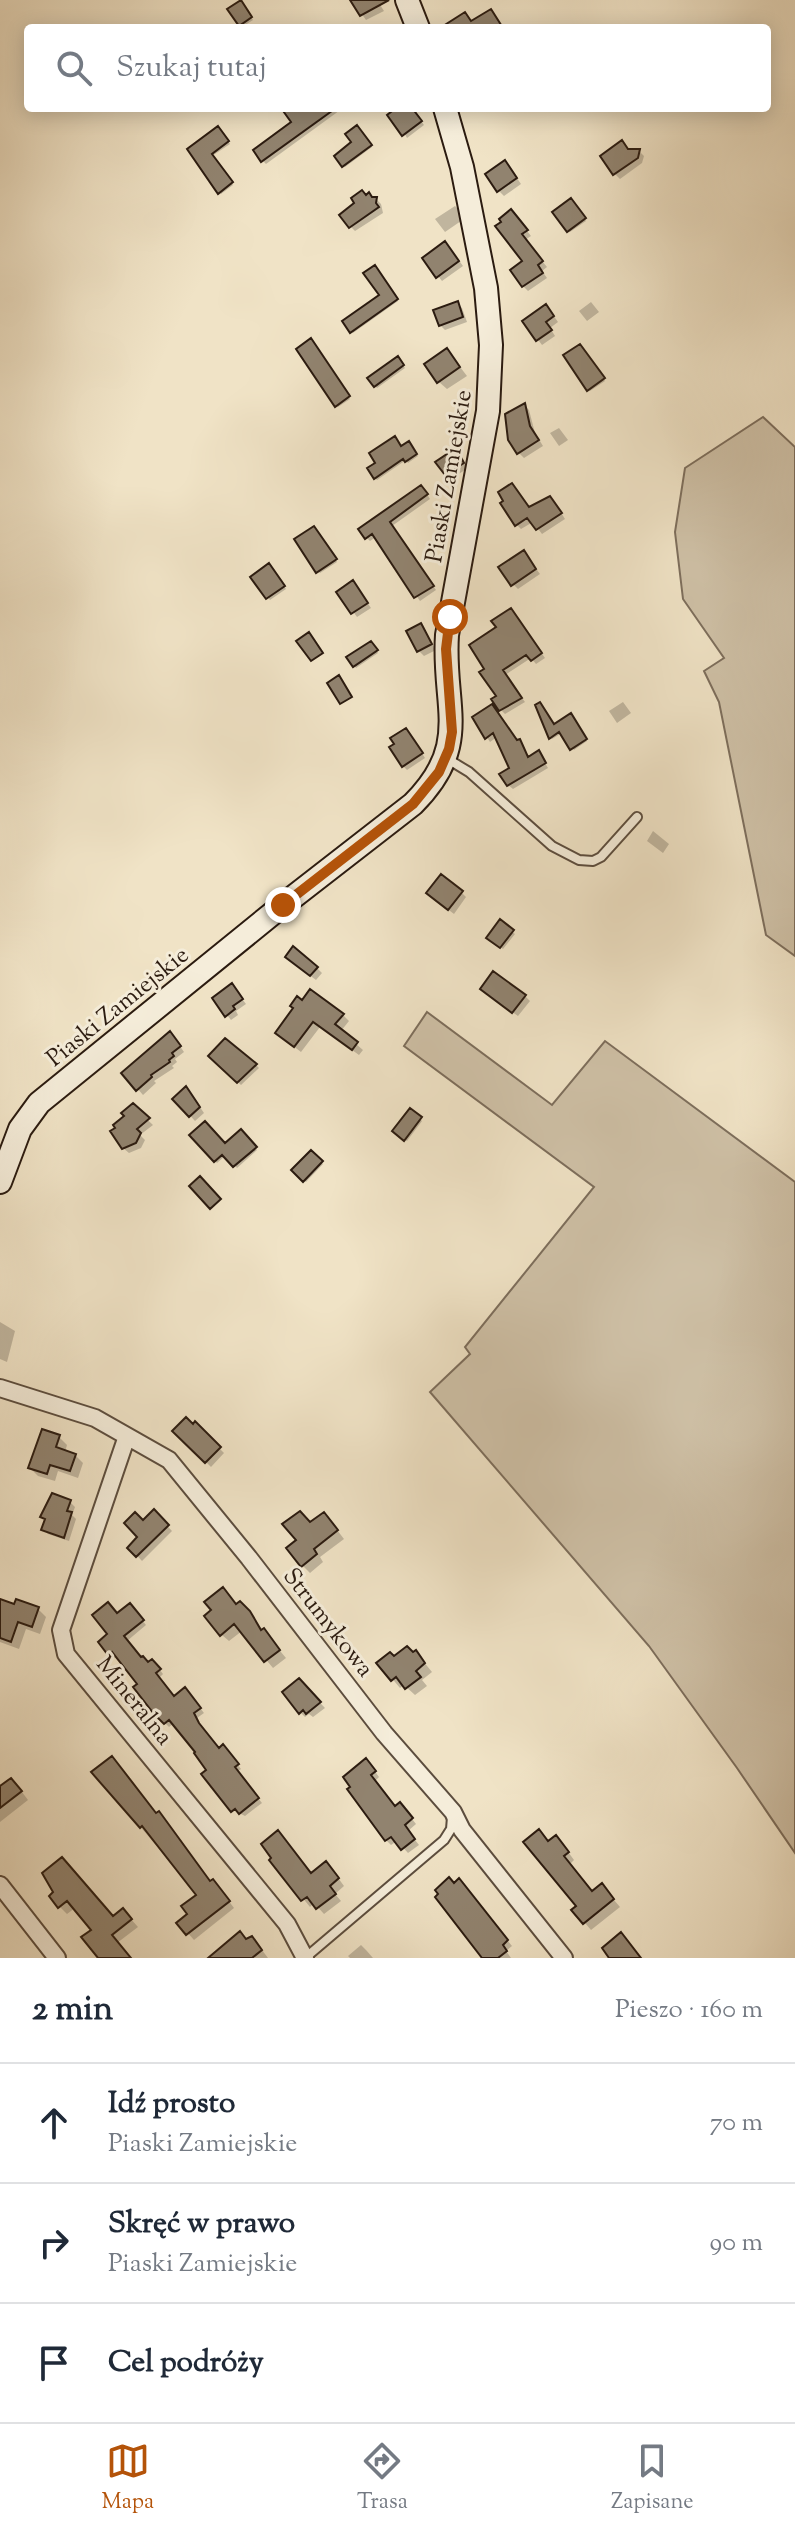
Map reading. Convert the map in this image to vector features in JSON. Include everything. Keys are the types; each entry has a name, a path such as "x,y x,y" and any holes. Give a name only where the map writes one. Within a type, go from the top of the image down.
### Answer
{"street":[{"path":"407,0 416,24"},
{"name":"Piaski Zamiejskie","path":"0,1182 20,1129 39,1103 413,804 426,790 446,758 452,721 447,635 488,411 491,345 486,288 462,167 446,112"},
{"name":"Strumykowa","path":"0,1388 95,1418 169,1460 384,1733 453,1812 462,1830 564,1958"},
{"name":"Mineralna","path":"127,1436 61,1630 66,1654 287,1924 305,1958"},
{"path":"0,1885 57,1958"}],"lane":[{"path":"446,758 480,781 552,846 579,860 593,861 601,857 637,817"},
{"path":"305,1958 444,1840 451,1829 453,1812"}],"shaded area":[{"path":"763,417 795,447 795,956 766,935 719,702 704,671 724,658 683,599 675,532 685,468"},
{"path":"427,1012 552,1105 605,1041 795,1182 795,1853 649,1646 430,1392 470,1354 465,1347 594,1187 404,1046"}],"building":[{"path":"241,0 252,17 238,24 227,9"},
{"path":"350,0 389,0 360,16"},
{"path":"491,9 500,24 446,24 465,12 471,21"},
{"path":"284,112 330,112 261,162 253,150 291,122"},
{"path":"391,112 415,112 422,121 402,136 387,115"},
{"path":"357,125 372,145 342,167 334,156 351,142 345,134"},
{"path":"218,126 229,141 212,154 233,182 218,194 187,149"},
{"path":"622,140 628,149 640,149 638,158 613,175 600,156"},
{"path":"505,160 517,178 497,192 485,174"},
{"path":"362,190 366,195 369,192 372,197 377,197 379,207 349,228 339,215 354,203 351,198"},
{"path":"571,198 586,218 567,232 552,212"},
{"path":"511,209 528,230 522,234 543,261 538,265 543,273 522,287 510,270 522,261 495,226"},
{"path":"445,241 459,261 436,278 422,258"},
{"path":"375,265 398,299 350,333 342,321 379,295 363,273"},
{"path":"458,301 463,317 439,326 433,310"},
{"path":"546,304 554,316 546,322 552,330 536,341 522,321"},
{"path":"311,338 350,396 335,407 296,349"},
{"path":"580,344 605,378 587,391 563,355"},
{"path":"447,348 460,367 437,383 424,364"},
{"path":"398,356 404,365 374,387 367,378"},
{"path":"525,403 530,426 539,440 517,454 508,440 505,414"},
{"path":"395,436 401,446 409,441 417,454 405,462 403,459 374,479 367,468 375,463 369,453"},
{"path":"456,448 464,463 445,475 435,462"},
{"path":"512,483 529,507 550,496 562,513 536,530 527,518 515,526 500,503 503,501 498,492"},
{"path":"421,485 428,494 390,522 434,586 414,598 372,534 365,539 358,529"},
{"path":"314,526 337,559 316,573 294,539"},
{"path":"524,550 536,569 511,586 498,567"},
{"path":"269,563 285,586 266,599 250,577"},
{"path":"353,580 368,603 351,614 336,592"},
{"path":"511,608 542,653 531,661 526,655 503,670 522,698 499,711 491,699 496,696 479,672 484,669 469,645 496,627 491,621"},
{"path":"421,623 432,644 417,652 406,631"},
{"path":"309,632 323,653 311,661 296,641"},
{"path":"371,641 378,650 353,667 346,657"},
{"path":"339,675 352,697 340,704 327,683"},
{"path":"540,702 554,724 571,713 587,739 570,750 559,732 549,739 535,705"},
{"path":"492,704 517,740 520,739 528,757 539,750 546,763 507,786 499,774 509,768 493,733 485,739 472,717"},
{"path":"406,728 423,753 402,767 389,747 394,744 390,738"},
{"path":"441,874 463,891 448,910 426,893"},
{"path":"500,919 514,930 500,948 486,938"},
{"path":"293,946 318,967 310,976 285,957"},
{"path":"493,971 526,995 512,1013 480,989"},
{"path":"232,983 243,999 225,1017 212,998"},
{"path":"310,989 344,1014 335,1024 358,1042 352,1050 313,1022 294,1047 275,1033 293,1008 290,1006 297,996 302,1000"},
{"path":"170,1031 181,1046 172,1053 174,1056 170,1062 151,1075 136,1091 121,1073"},
{"path":"225,1038 257,1064 237,1083 208,1056"},
{"path":"186,1086 200,1107 189,1117 172,1099"},
{"path":"133,1103 150,1118 137,1129 141,1133 136,1143 122,1149 110,1131 124,1116 121,1113"},
{"path":"410,1108 422,1117 404,1141 392,1131"},
{"path":"205,1121 225,1143 241,1129 257,1147 233,1167 222,1155 214,1162 189,1135"},
{"path":"311,1150 323,1161 303,1182 291,1170"},
{"path":"200,1176 221,1199 210,1209 189,1186"},
{"path":"186,1417 193,1424 195,1421 221,1447 205,1463 172,1431"},
{"path":"42,1429 60,1435 56,1447 76,1454 70,1471 50,1465 47,1474 28,1468"},
{"path":"52,1493 71,1500 67,1511 72,1512 64,1538 41,1530 45,1519 40,1517"},
{"path":"154,1509 169,1525 136,1557 127,1548 137,1537 124,1523 135,1512 143,1520"},
{"path":"300,1511 310,1522 324,1512 338,1530 314,1549 317,1554 301,1567 286,1548 296,1540 282,1524"},
{"path":"223,1587 236,1604 240,1601 250,1611 261,1630 264,1628 280,1650 264,1662 234,1624 220,1636 204,1616 211,1610 204,1602"},
{"path":"0,1599 14,1604 16,1599 39,1607 32,1627 18,1622 11,1642 0,1638"},
{"path":"108,1602 117,1613 130,1603 144,1620 124,1636 141,1657 148,1662 152,1659 161,1669 156,1673 174,1696 185,1687 201,1708 194,1713 199,1723 219,1748 223,1744 239,1764 235,1767 259,1798 239,1814 235,1809 231,1812 201,1774 206,1770 169,1720 164,1724 154,1714 133,1687 137,1684 112,1652 108,1655 98,1642 107,1634 92,1615"},
{"path":"407,1646 413,1652 416,1650 425,1663 416,1671 421,1677 405,1689 396,1677 391,1681 376,1663 390,1652 394,1656"},
{"path":"299,1678 321,1702 306,1714 303,1710 299,1714 282,1692"},
{"path":"112,1756 156,1813 159,1811 210,1881 213,1879 230,1901 186,1935 176,1923 187,1914 181,1906 196,1895 142,1826 140,1828 91,1772"},
{"path":"366,1758 376,1771 371,1775 395,1806 400,1802 413,1818 405,1825 415,1839 401,1850 391,1837 385,1841 347,1789 350,1787 343,1777"},
{"path":"11,1778 22,1791 0,1808 0,1786"},
{"path":"539,1829 548,1841 556,1835 569,1852 564,1856 592,1891 602,1883 614,1899 583,1924 571,1910 576,1906 523,1842"},
{"path":"278,1830 311,1873 326,1861 339,1878 330,1886 336,1894 316,1909 307,1897 301,1901 269,1860 271,1858 261,1844"},
{"path":"62,1857 113,1916 123,1908 132,1919 112,1935 131,1958 98,1958 81,1937 91,1930 67,1901 58,1908 49,1896 53,1892 42,1873"},
{"path":"449,1877 454,1883 459,1878 508,1940 503,1945 507,1951 498,1958 482,1958 435,1897 438,1894 435,1890"},
{"path":"240,1931 246,1939 252,1936 262,1950 252,1958 208,1958"},
{"path":"621,1932 641,1958 609,1958 602,1948"}],"route":[{"path":"283,905 413,804 439,772 449,749 452,732 446,649 450,617"}]}
